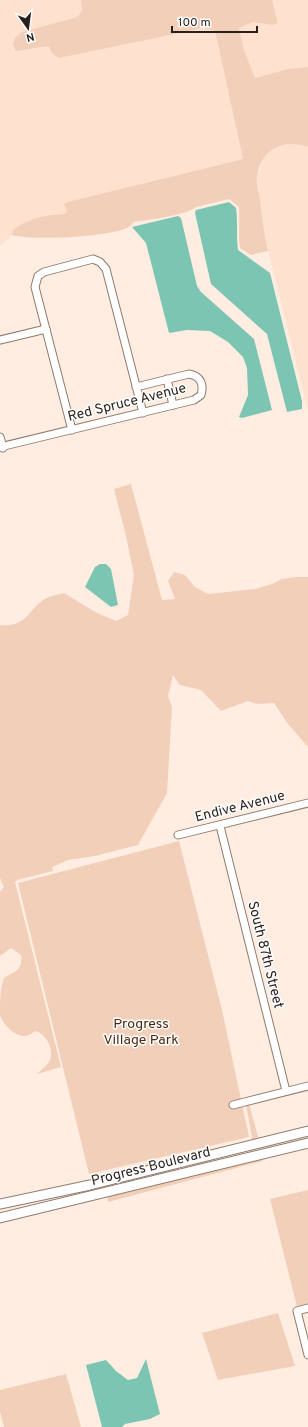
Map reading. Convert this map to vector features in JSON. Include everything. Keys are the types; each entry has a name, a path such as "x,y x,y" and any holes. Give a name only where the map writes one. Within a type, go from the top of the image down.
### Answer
{"main road":[{"name":"Progress Boulevard","path":"0,1204 90,1185 308,1131"},
{"name":"Progress Boulevard","path":"0,1218 308,1143"},
{"path":"161,1179 174,1171 238,1155 244,1147 248,1151 266,1153"}],"street":[{"path":"72,430 35,287 38,276 44,272 93,259 100,262 106,269 143,413"},
{"path":"0,340 46,329"},
{"name":"Red Spruce Avenue","path":"1,447 194,400 201,395 202,384 201,380 195,375 190,374 136,387"},
{"path":"167,379 173,405"},
{"path":"0,437 1,447"},
{"name":"Endive Avenue","path":"178,835 220,826 308,803"},
{"name":"South 87th Street","path":"220,826 286,1091"},
{"path":"233,1105 308,1086"},
{"path":"308,1308 296,1311 308,1355"}],"shaded area":[{"path":"0,0 81,0 82,11 77,17 22,32 16,51 42,47 52,49 203,28 215,31 243,159 65,203 67,212 64,214 42,217 18,226 13,230 12,235 0,246"},
{"path":"272,0 308,0 308,67 288,69 255,78 244,50 239,28 253,22 273,25 278,23"},
{"path":"298,143 308,147 308,411 265,237 257,179 264,157 273,148"}],"green space":[{"path":"81,0 272,0 278,23 273,25 253,22 239,28 244,50 255,78 288,69 308,67 308,147 290,144 274,148 268,153 259,168 257,183 268,251 251,255 240,248 239,207 229,199 196,207 192,210 176,215 134,222 127,228 103,234 53,238 22,237 12,235 13,230 30,220 67,212 64,203 243,159 215,31 203,28 59,58 53,54 49,47 16,51 13,45 15,38 22,32 77,17 82,11"},
{"path":"131,484 162,600 175,599 168,581 174,572 185,575 195,587 208,594 255,589 272,584 282,579 308,577 308,747 288,724 274,703 258,704 248,701 221,711 201,690 180,685 173,675 168,696 172,707 167,793 138,845 95,856 68,860 52,867 53,871 17,880 15,882 61,1067 37,1074 48,1064 51,1057 49,1043 43,1035 35,1031 26,1036 21,1036 13,1032 6,1025 0,1015 1,991 4,978 18,970 21,964 21,955 11,948 0,956 0,892 4,887 0,878 0,626 16,624 25,618 43,600 64,593 97,613 116,621 128,615 134,575 114,489"},
{"name":"Progress Village Park","path":"179,841 222,1010 249,1137 89,1174 18,883"},
{"path":"249,1104 259,1140 104,1178 103,1174 251,1140 252,1137 246,1105"},
{"path":"263,1157 263,1161 108,1202 107,1195"},
{"path":"308,1190 308,1305 297,1307 270,1199"},
{"path":"278,1313 295,1366 218,1380 202,1333"},
{"path":"66,1374 81,1427 4,1427 0,1412 0,1390"}],"water":[{"path":"229,202 236,208 238,250 270,273 302,401 302,409 287,412 267,334 211,284 195,213 196,210"},
{"path":"178,216 181,218 197,286 201,292 254,339 272,410 242,418 239,417 248,395 247,368 243,357 228,342 210,331 187,330 169,333 146,243 132,227"},
{"path":"100,564 106,564 111,569 118,605 111,607 85,587 95,567"},
{"path":"146,1359 160,1414 150,1419 125,1424 122,1427 102,1427 86,1365 106,1360 116,1371 128,1380 137,1378"}]}
